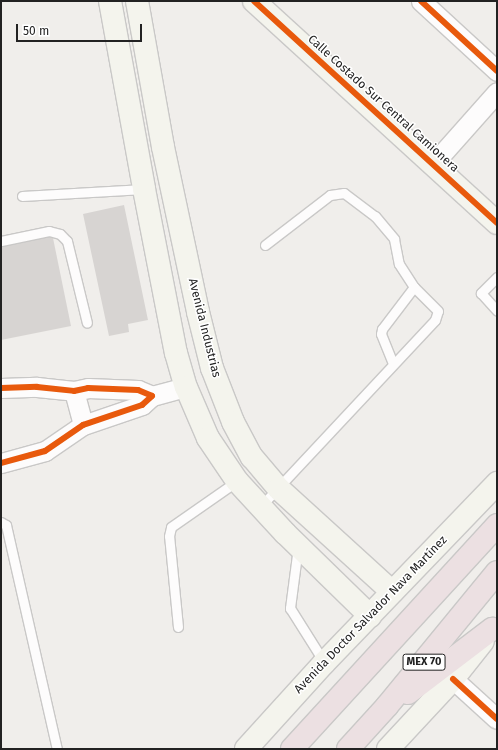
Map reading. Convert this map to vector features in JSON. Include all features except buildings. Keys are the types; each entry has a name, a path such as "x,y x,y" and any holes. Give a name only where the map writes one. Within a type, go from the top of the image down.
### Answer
{"highway":[{"name":"MEX 70","path":"292,749 497,525"},
{"name":"MEX 70","path":"348,749 387,706 497,572"},
{"path":"387,706 416,688 495,626"}],"main road":[{"path":"110,1 144,189 176,353 186,388 208,438 237,482 260,507 370,616"},
{"name":"Avenida Industrias","path":"137,1 163,147 180,228 212,368 233,422 252,457 279,489 392,592"},
{"name":"Calle Costado Sur Central Camionera","path":"254,1 497,223"},
{"path":"140,166 159,178 173,218 180,228"},
{"name":"Avenida Doctor Salvador Nava Martínez","path":"246,749 324,663 497,483"},
{"path":"388,749 453,679 495,626"}],"street":[{"path":"421,1 497,71"},
{"path":"433,164 497,92"},
{"path":"1,388 38,387 74,391 88,388 138,390 152,396"},
{"path":"1,462 45,451 83,425 142,405 152,396 186,388"},
{"path":"74,391 83,425"},
{"path":"453,679 497,719"}],"lane":[{"path":"22,196 144,189"},
{"path":"260,507 279,489 437,316 438,310 414,287 398,264 394,239 375,216 344,193 330,195 265,245"},
{"path":"1,241 49,231 60,234 67,241 87,323"},
{"path":"497,277 483,290 482,293 497,311"},
{"path":"393,364 381,334 382,329 414,287"},
{"path":"178,627 169,536 171,527 237,482"},
{"path":"1,522 6,525 57,749"},
{"path":"299,546 290,608 324,663"}],"cycle path":[{"path":"254,1 497,223"},
{"path":"421,1 497,71"},
{"path":"1,388 37,387 74,391 88,388 138,390 152,396 142,405 83,425 45,451 1,463"},
{"path":"453,679 497,719"}]}
